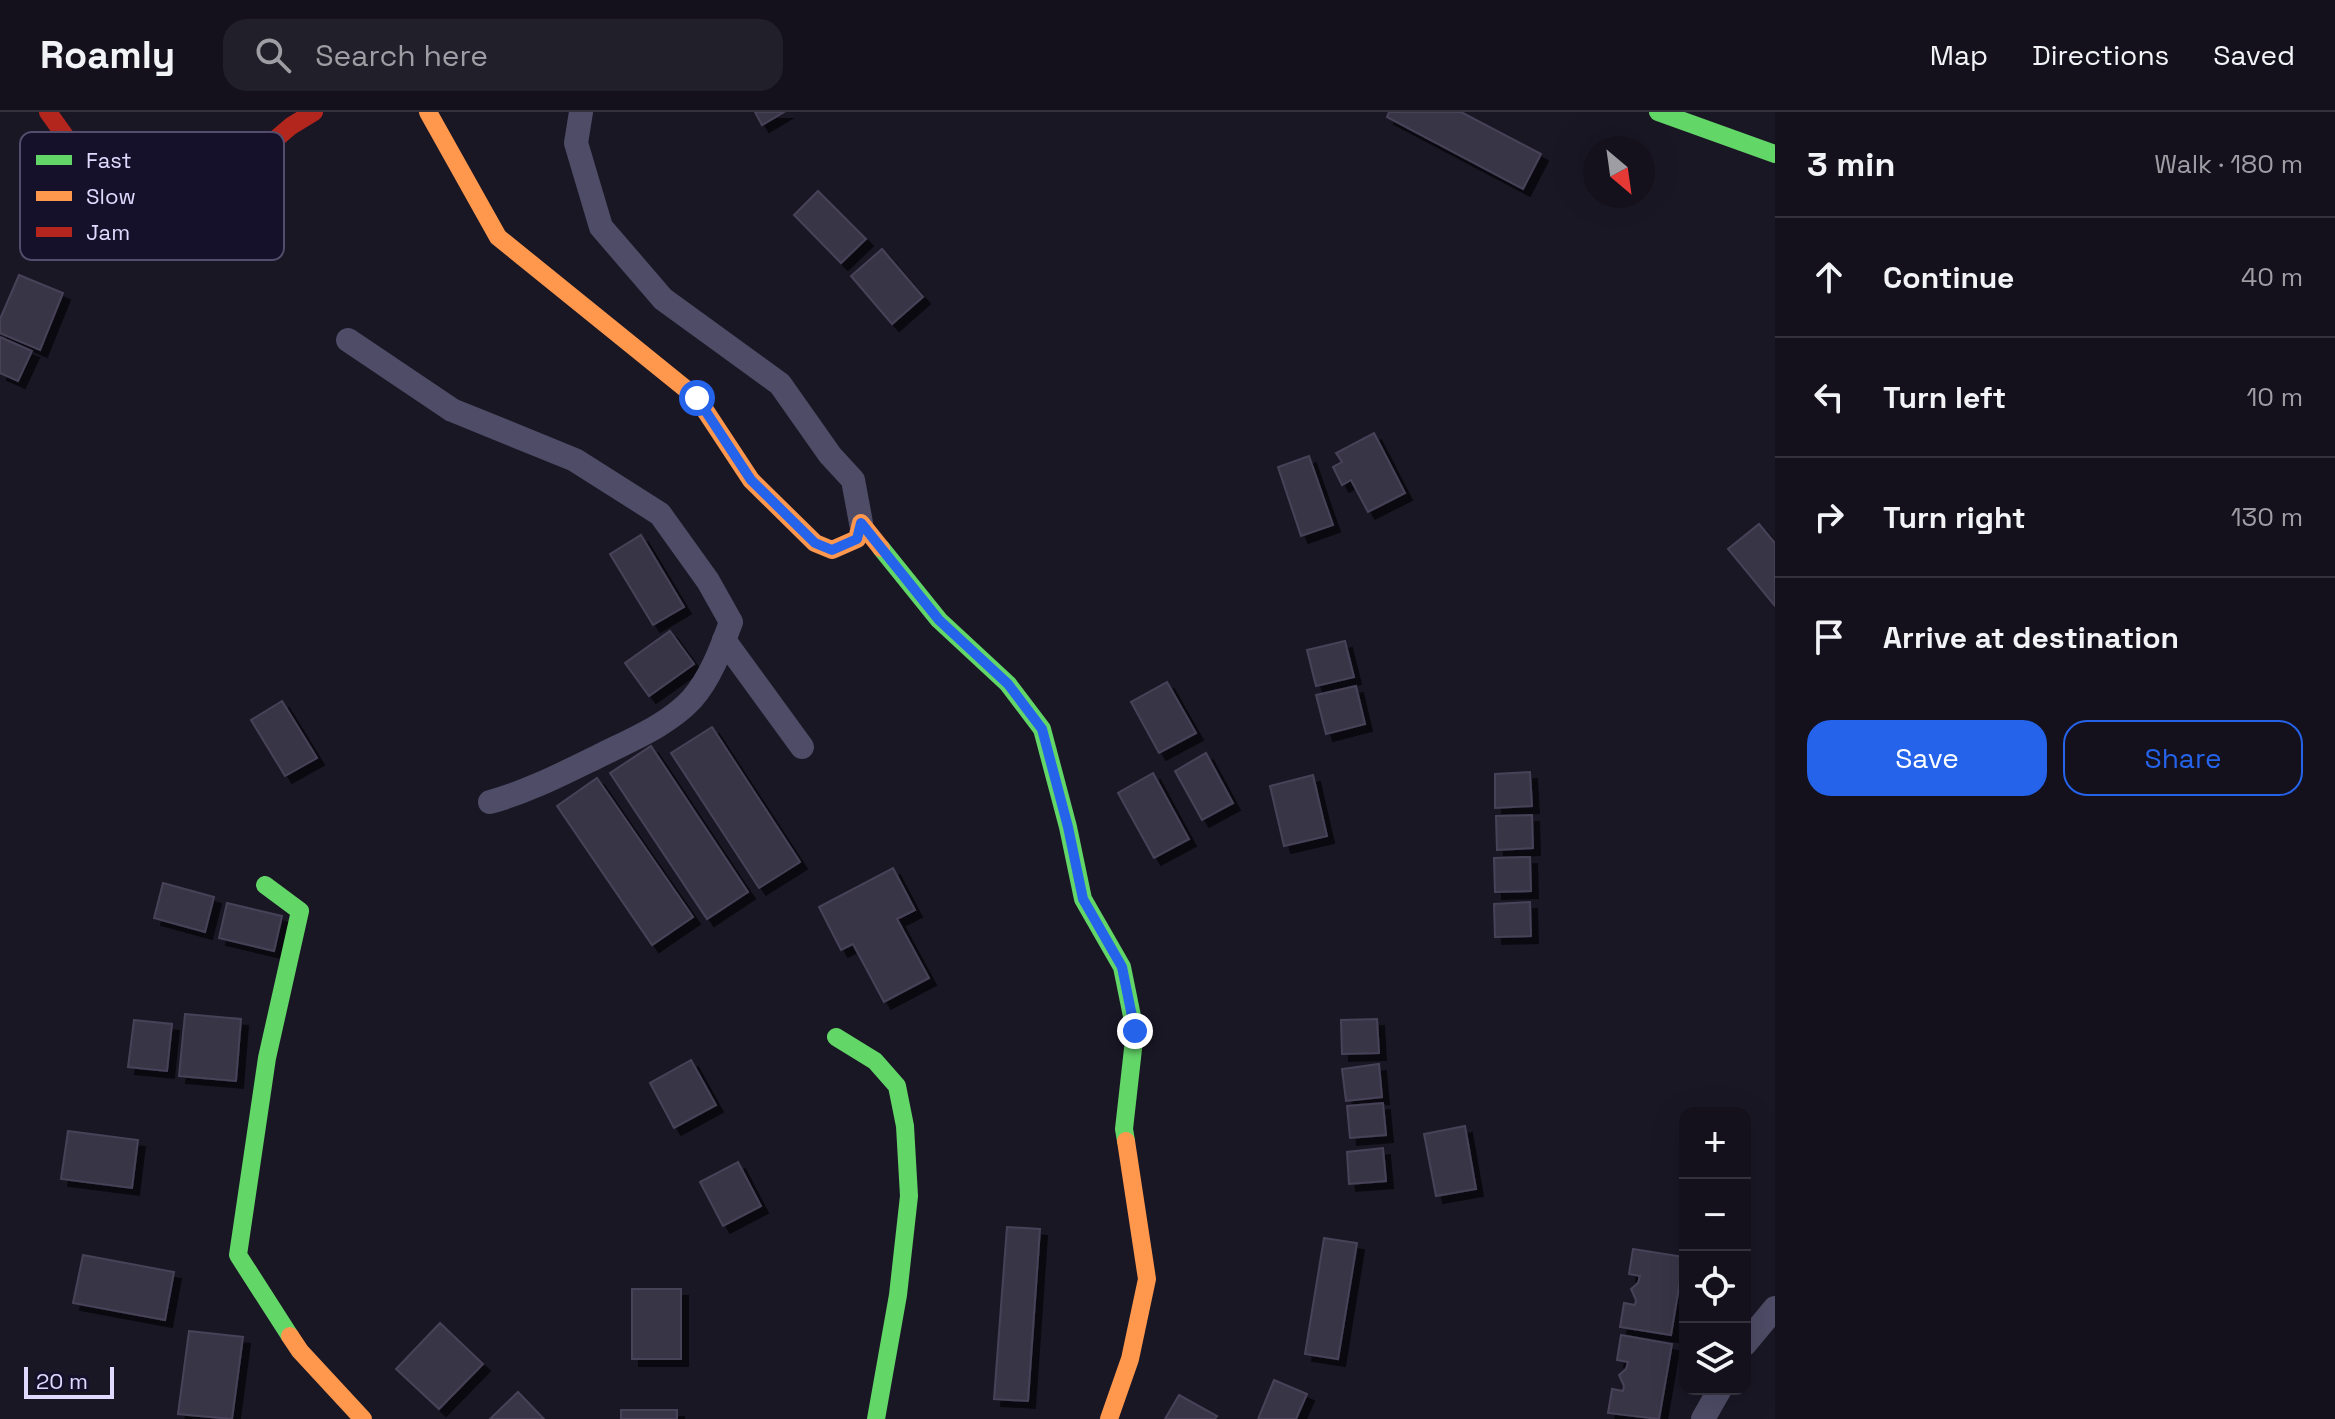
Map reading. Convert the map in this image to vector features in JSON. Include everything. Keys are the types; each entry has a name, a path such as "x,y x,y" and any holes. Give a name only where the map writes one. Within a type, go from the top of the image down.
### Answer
{"street":[{"path":"48,112 62,132"},
{"path":"284,132 314,112"},
{"path":"428,112 498,237 697,398 751,480 815,543 832,550 857,539 861,523 853,480 830,455 780,384 663,299 601,227 576,143 581,112"},
{"path":"1658,112 1775,154"},
{"path":"348,340 452,410 575,460 660,514 708,581 731,622 716,662 692,698 672,716 524,793 490,802"},
{"path":"861,523 939,620 1008,684 1042,729 1083,899 1122,967 1135,1031 1124,1129 1147,1279 1130,1359 1109,1419"},
{"path":"724,640 802,747"},
{"path":"265,885 300,911 267,1058 238,1255 300,1351 363,1419"},
{"path":"836,1037 875,1061 897,1086 905,1126 909,1196 898,1295 876,1419"},
{"path":"1751,1337 1775,1308"},
{"path":"1703,1419 1717,1395"}],"building":[{"path":"755,112 784,112 762,125"},
{"path":"1389,112 1461,112 1541,154 1523,189 1387,117"},
{"path":"818,191 866,239 841,263 794,215"},
{"path":"882,249 923,297 892,324 851,276"},
{"path":"19,275 63,293 40,350 0,333 0,319"},
{"path":"0,337 32,351 18,381 0,373"},
{"path":"1374,433 1405,493 1368,512 1351,480 1342,485 1333,467 1342,462 1336,453"},
{"path":"1309,456 1333,525 1301,536 1278,467"},
{"path":"1759,524 1775,543 1775,606 1728,549"},
{"path":"641,535 684,607 653,625 610,554"},
{"path":"670,631 694,664 649,696 625,663"},
{"path":"1345,641 1354,677 1316,686 1307,650"},
{"path":"1167,682 1196,733 1159,753 1131,702"},
{"path":"1356,686 1365,724 1326,734 1316,695"},
{"path":"282,701 317,758 285,776 251,720"},
{"path":"712,727 800,862 759,888 671,753"},
{"path":"651,746 748,892 707,919 610,773"},
{"path":"1206,753 1233,803 1202,820 1175,771"},
{"path":"1530,772 1532,806 1495,808 1495,774"},
{"path":"1153,773 1189,839 1154,858 1118,793"},
{"path":"1313,775 1327,836 1284,846 1270,786"},
{"path":"597,778 693,917 652,945 557,806"},
{"path":"1532,815 1533,848 1497,850 1496,816"},
{"path":"1530,857 1531,891 1495,892 1494,858"},
{"path":"893,868 915,910 897,919 929,978 884,1002 853,944 841,950 819,907"},
{"path":"163,883 214,897 205,932 154,918"},
{"path":"1530,902 1531,936 1495,937 1494,904"},
{"path":"227,903 282,916 274,951 219,938"},
{"path":"185,1014 241,1019 236,1081 179,1076"},
{"path":"1377,1019 1379,1053 1342,1054 1341,1020"},
{"path":"134,1020 172,1024 167,1071 128,1067"},
{"path":"691,1060 716,1105 674,1128 650,1083"},
{"path":"1379,1064 1382,1097 1346,1101 1342,1069"},
{"path":"1383,1103 1386,1135 1350,1138 1347,1106"},
{"path":"1465,1126 1476,1189 1436,1196 1424,1134"},
{"path":"68,1131 138,1140 132,1188 61,1179"},
{"path":"1383,1148 1386,1181 1349,1184 1347,1152"},
{"path":"738,1162 761,1206 723,1226 700,1182"},
{"path":"1007,1227 1040,1229 1028,1401 994,1399"},
{"path":"1324,1238 1357,1243 1338,1359 1305,1354"},
{"path":"1633,1249 1679,1256 1679,1287 1671,1335 1620,1327 1624,1303 1635,1305 1636,1300 1631,1289 1640,1276 1629,1274"},
{"path":"83,1255 174,1272 165,1320 73,1303"},
{"path":"632,1289 681,1289 681,1359 632,1359"},
{"path":"440,1323 483,1364 439,1409 396,1369"},
{"path":"189,1331 243,1337 232,1419 178,1414"},
{"path":"1621,1335 1672,1344 1659,1419 1608,1413 1612,1389 1623,1391 1619,1375 1628,1362 1617,1360"},
{"path":"1274,1380 1307,1394 1296,1419 1258,1419"},
{"path":"518,1392 544,1419 490,1419"},
{"path":"1179,1395 1217,1416 1215,1419 1165,1419"},
{"path":"621,1410 677,1410 677,1419 621,1419"}],"traffic: fast":[{"path":"1658,112 1775,154"},
{"path":"881,548 939,620 1008,684 1042,729 1083,899 1122,967 1135,1031 1124,1129 1126,1141"},
{"path":"265,885 300,911 267,1058 238,1255 290,1336"},
{"path":"836,1037 875,1061 897,1086 905,1126 909,1196 898,1295 876,1419"}],"traffic: slow":[{"path":"428,112 498,237 697,398 751,480 815,543 832,550 857,539 861,523 881,548"},
{"path":"1109,1419 1130,1359 1147,1279 1126,1141"},
{"path":"290,1336 363,1419"}],"traffic: jam":[{"path":"48,112 62,132"},
{"path":"284,132 314,112"}],"route":[{"path":"697,398 751,480 815,543 832,550 857,539 861,523 939,620 1008,684 1042,729 1083,899 1122,967 1135,1031"}]}
